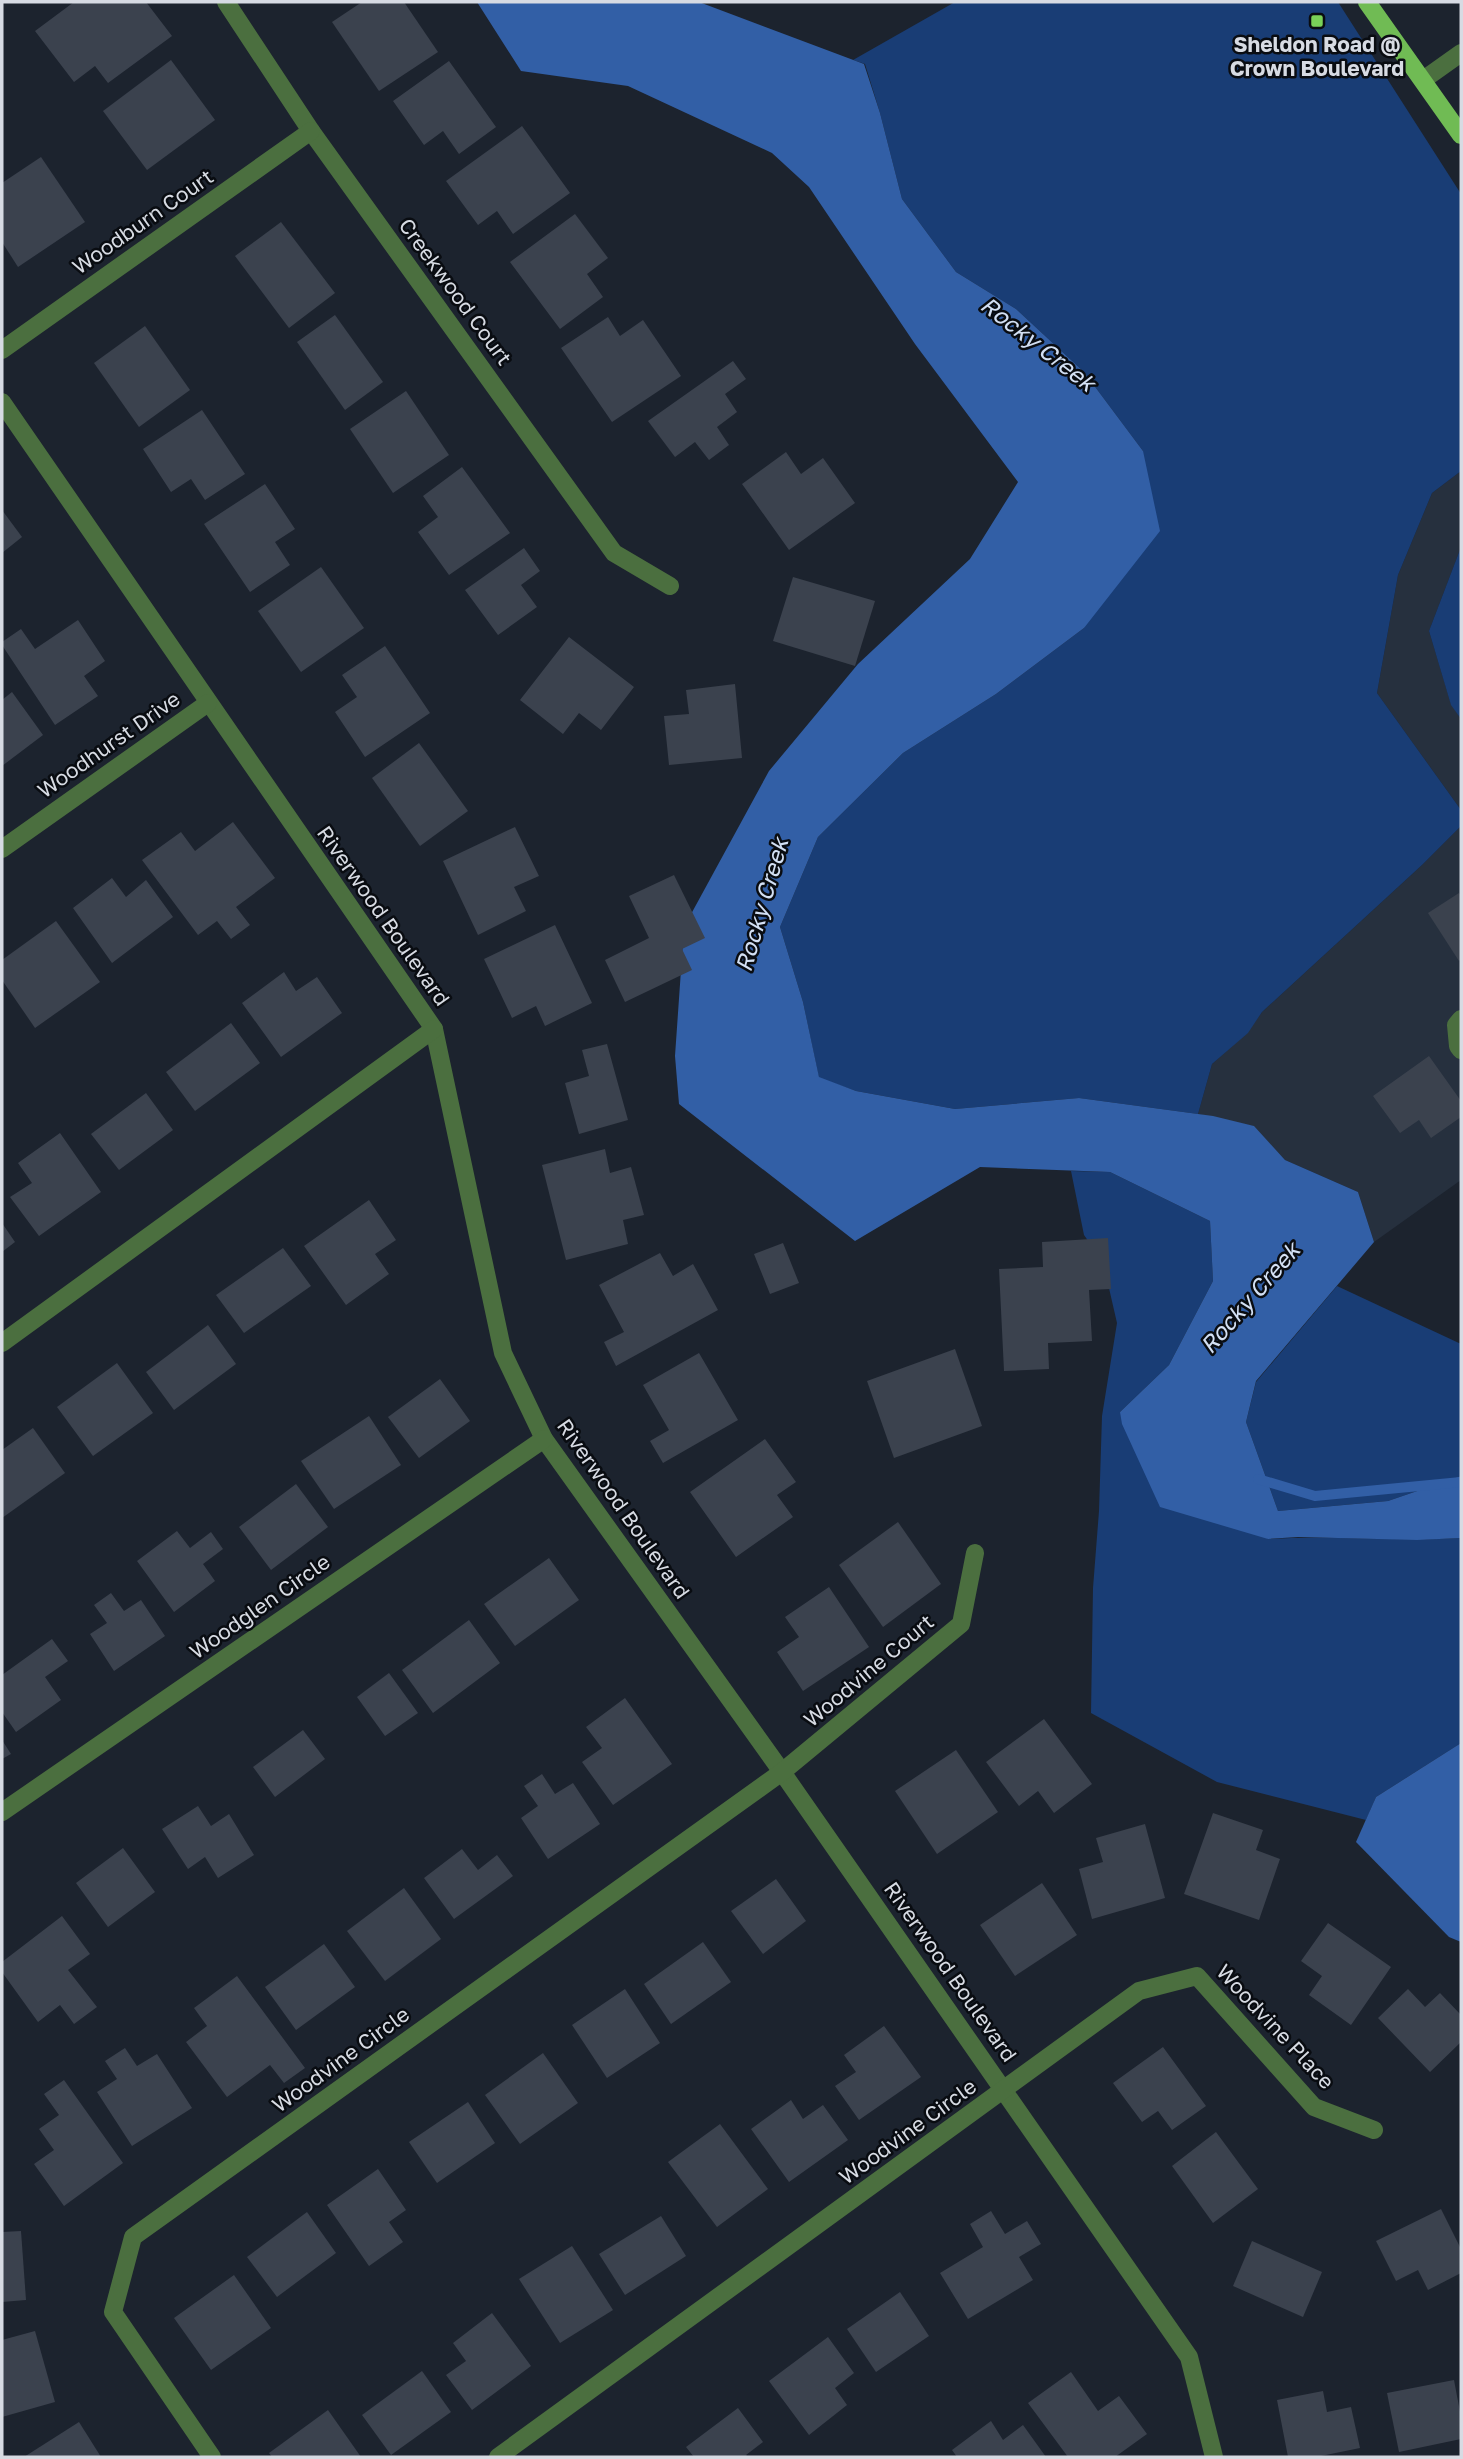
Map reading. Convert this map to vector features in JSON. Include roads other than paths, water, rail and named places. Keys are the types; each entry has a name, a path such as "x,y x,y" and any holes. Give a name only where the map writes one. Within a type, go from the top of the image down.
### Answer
{"main road":[{"path":"1367,2 1423,80 1456,116 1461,135"}],"street":[{"name":"Creekwood Court","path":"226,2 311,131 614,553 670,586"},
{"path":"1423,80 1461,53"},
{"name":"Woodburn Court","path":"2,350 311,131"},
{"name":"Riverwood Boulevard","path":"2,402 434,1029 503,1353 544,1439 782,1772 1189,2357 1214,2457"},
{"name":"Woodhurst Drive","path":"2,849 208,703"},
{"path":"1461,1019 1456,1025 1458,1046 1461,1050"},
{"path":"2,1343 434,1029"},
{"name":"Woodglen Circle","path":"2,1812 544,1439"},
{"name":"Woodvine Court","path":"782,1772 961,1624 975,1553"},
{"name":"Woodvine Circle","path":"212,2457 113,2312 132,2237 782,1772"},
{"name":"Woodvine Place","path":"1004,2090 1139,1991 1198,1976 1314,2107 1374,2130"},
{"name":"Woodvine Circle","path":"498,2457 1004,2090"}],"water":[{"path":"477,2 699,2 864,64 880,113 902,199 956,272 1016,309 1084,372 1143,451 1160,531 1084,628 996,694 903,753 818,837 780,927 803,1002 819,1077 856,1091 955,1109 1079,1098 1213,1116 1254,1126 1285,1160 1358,1192 1374,1242 1256,1381 1246,1422 1278,1511 1388,1501 1461,1476 1461,1538 1268,1539 1160,1507 1122,1424 1120,1412 1169,1365 1213,1281 1210,1221 1110,1172 980,1167 855,1241 679,1104 675,1056 684,927 769,771 858,664 970,559 1018,482 915,344 809,187 772,153 628,86 521,71"},
{"path":"1461,1743 1461,1942 1449,1937 1356,1842 1376,1797"}],"waterway":[{"name":"Rocky Creek","path":"1258,1479 1315,1496 1461,1482"}],"place":[{"name":"Sheldon Road @ Crown Boulevard","path":"1317,21"}]}
